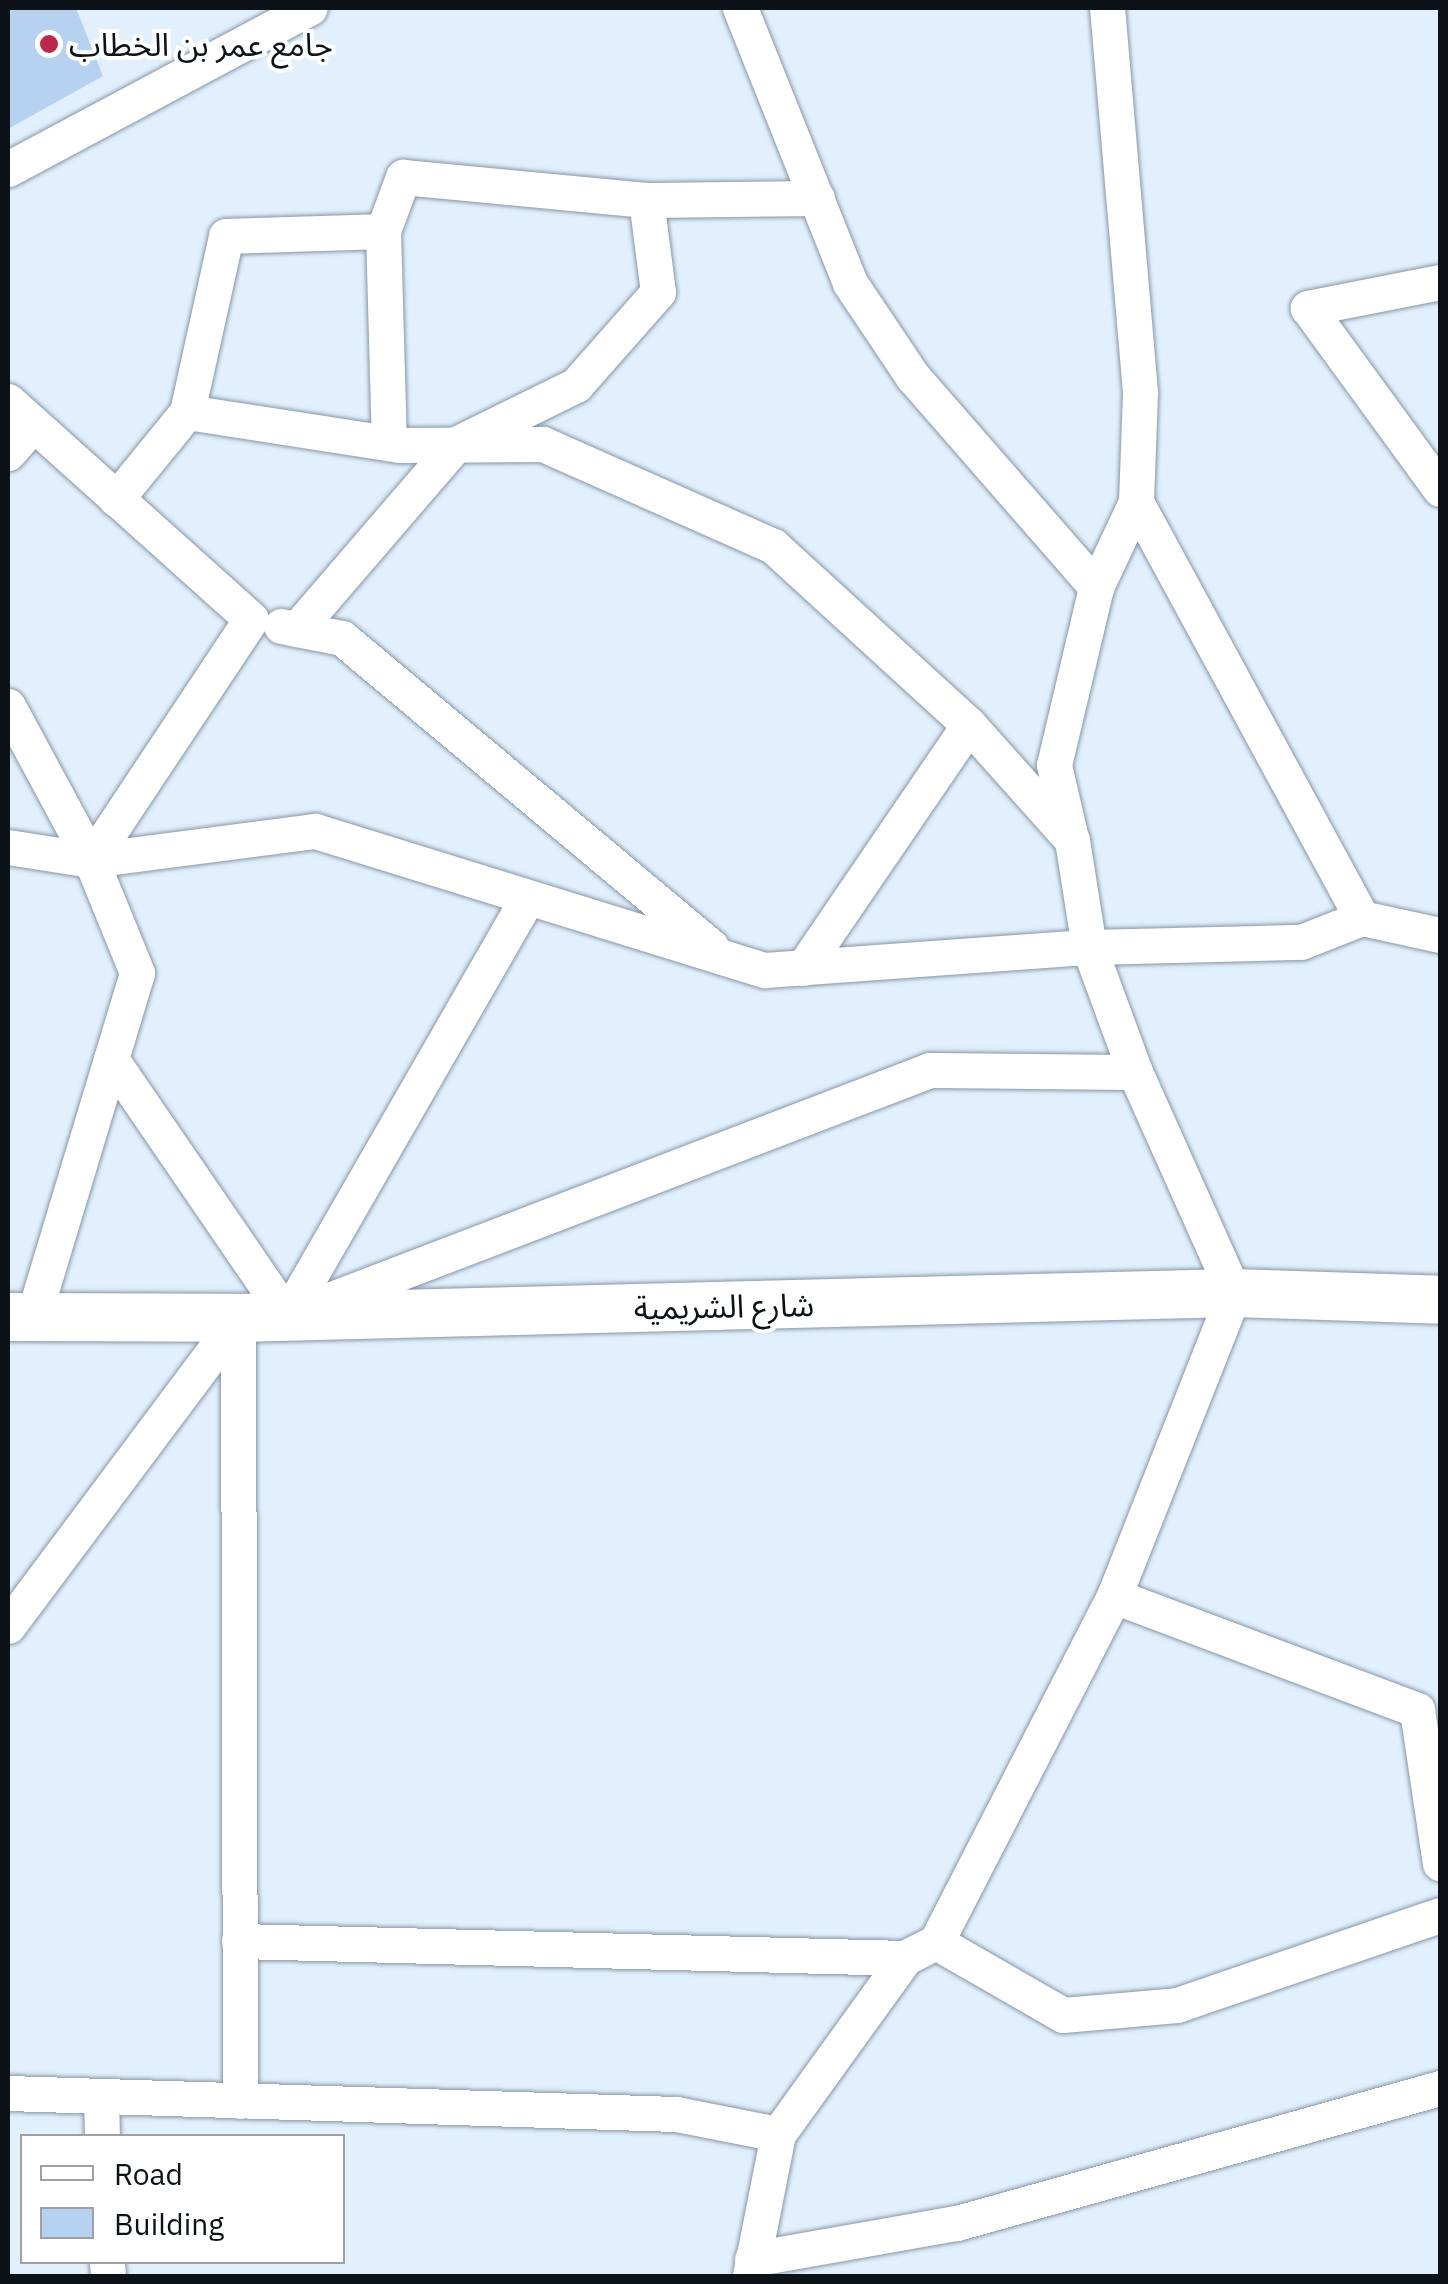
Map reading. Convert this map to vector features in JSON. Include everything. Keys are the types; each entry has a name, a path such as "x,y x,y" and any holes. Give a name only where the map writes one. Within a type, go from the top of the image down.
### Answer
{"street":[{"path":"8,168 310,8"},
{"path":"740,8 850,283 913,378 1096,587"},
{"path":"1107,8 1140,392 1136,502 1096,587 1054,766 1072,840 1090,947 1135,1072 1234,1294 1114,1596 921,1950 778,2134 751,2268 957,2222 1440,2088"},
{"path":"389,443 383,231 404,177 646,200 817,198"},
{"path":"297,629 456,444 576,385 658,292 646,200"},
{"path":"116,499 187,412 226,236 383,231"},
{"path":"1440,282 1308,308 1440,489"},
{"path":"8,453 20,412 250,620 342,638 726,958"},
{"path":"187,412 389,443 543,444 772,546 968,725 1072,840"},
{"path":"1136,502 1362,918"},
{"path":"90,860 250,620"},
{"path":"8,706 90,860 137,974 111,1060 20,1317"},
{"path":"802,968 968,725"},
{"path":"8,848 90,860 315,831 764,970 1090,947 1301,942 1362,918 1440,935"},
{"path":"287,1316 528,897"},
{"path":"111,1060 287,1316"},
{"path":"287,1316 930,1070 1135,1072"},
{"name":"شارع الشريمية","path":"20,1317 238,1318 1234,1294 1440,1300"},
{"path":"8,1626 238,1318"},
{"path":"238,1318 240,2101"},
{"path":"1114,1596 1416,1710 1440,1863"},
{"path":"239,1942 921,1950 1063,2015 1176,2005 1440,1915"},
{"path":"8,2093 676,2114 778,2134"},
{"path":"101,2096 102,2134"}],"building":[{"name":"جامع عمر بن الخطاب","path":"8,8 76,8 103,76 8,129"}],"place":[{"name":"جامع عمر بن الخطاب","path":"49,44"}]}
